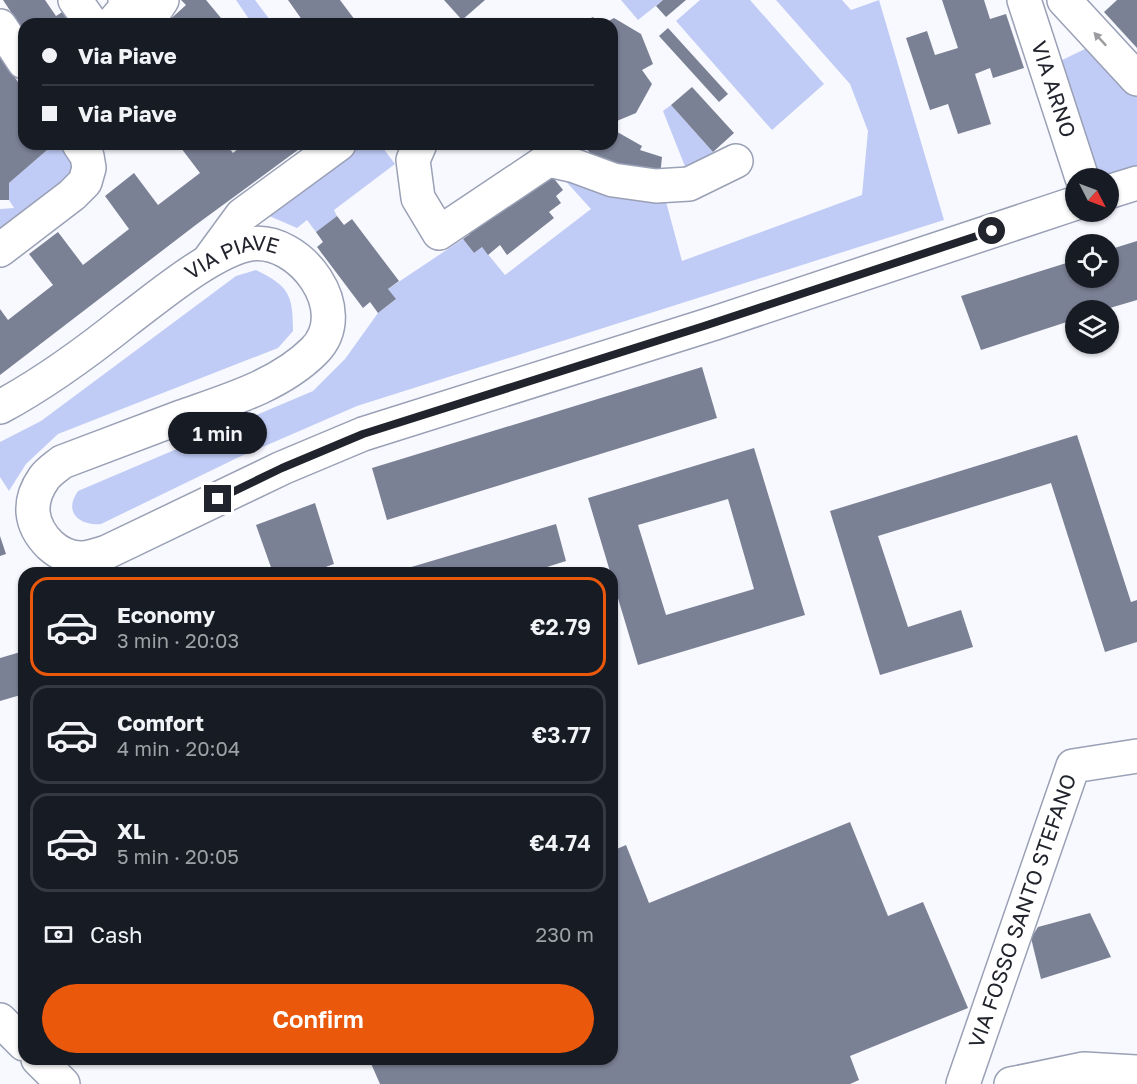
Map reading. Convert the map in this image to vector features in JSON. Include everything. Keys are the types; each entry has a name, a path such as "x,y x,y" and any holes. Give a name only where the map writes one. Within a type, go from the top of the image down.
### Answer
{"main road":[{"path":"75,0 88,18"},
{"path":"117,18 128,5 125,0"},
{"path":"150,18 162,0"},
{"name":"VIA ARNO","path":"1024,0 1079,168"},
{"path":"1064,0 1137,79"},
{"path":"0,26 18,53"},
{"path":"0,250 72,195 84,182 89,168 87,156 83,150"},
{"path":"205,265 242,215 331,150"},
{"path":"417,150 413,160 418,198 439,234 548,160 575,166 613,180 656,186 689,183 736,161"},
{"path":"1119,189 1137,183"},
{"name":"VIA PIAVE","path":"0,407 50,378 183,278 231,250 249,244 266,243 290,251 325,294 329,309 325,337 317,349 286,373 233,398 62,462 45,476 32,507 33,520 38,531 55,549 67,557 84,558 107,552 282,468 363,434 704,326 1065,207"},
{"name":"VIA FOSSO SANTO STEFANO","path":"963,1084 1073,766 1137,756"},
{"path":"0,1020 18,1038"},
{"path":"44,1065 63,1084"},
{"path":"1011,1084 1084,1069 1137,1072"}],"shaded area":[{"path":"236,0 255,0 268,18 248,18"},
{"path":"621,0 663,0 638,20"},
{"path":"700,0 750,0 824,84 772,130 676,21"},
{"path":"776,0 842,0 851,10 879,0 944,220 357,406 237,458 101,524 86,523 76,516 72,505 78,491 313,391 345,359 378,313 395,300 388,289 463,239 474,253 482,247 505,275 591,209 560,175 665,198 682,261 862,195 868,131 850,84"},
{"path":"1089,47 1137,84 1137,177 1123,183 1119,180 1119,168 1081,166 1058,62"},
{"path":"671,105 713,152 688,174 663,111"},
{"path":"47,150 63,150 76,171 0,230 0,209 14,208 9,200 9,183"},
{"path":"353,150 384,150 395,164 334,210 337,216 316,232 307,220 297,228 267,215"},
{"path":"256,270 276,281 290,300 293,331 278,348 58,434 26,464 9,491 0,477 0,442 41,421 236,276"}],"building":[{"path":"3,0 45,0 56,16 70,7 77,18 18,18 18,22"},
{"path":"181,0 206,0 221,18 172,18 186,5"},
{"path":"288,0 340,0 354,18 301,18"},
{"path":"444,0 485,0 464,18 460,18"},
{"path":"663,0 686,0 666,17 656,6"},
{"path":"942,0 984,0 990,19 1006,14 1024,68 993,78 990,68 975,74 991,124 958,134 948,104 930,110 906,38 927,31 935,55 958,48"},
{"path":"1117,0 1137,0 1137,48 1104,12"},
{"path":"618,20 641,34 653,64 642,70 652,84 636,113 618,120"},
{"path":"668,28 728,94 719,102 659,36"},
{"path":"0,55 18,82 18,150 47,150 9,183 9,200 0,200"},
{"path":"692,87 734,133 713,152 671,105"},
{"path":"618,132 642,146 640,150 662,157 660,176 600,162 587,150 618,150"},
{"path":"183,150 231,150 233,153 237,150 298,150 0,375 0,309 8,320 53,285 29,254 58,232 83,265 129,229 105,196 134,173 158,205 200,173"},
{"path":"548,171 563,190 556,196 561,203 549,212 554,218 507,255 500,245 488,255 482,247 474,253 463,239 470,234 464,227"},
{"path":"337,216 344,225 352,219 399,281 388,289 396,299 378,313 370,302 363,308 317,247 323,242 316,232"},
{"path":"1137,241 1137,300 1119,305 1119,300 1065,300 1065,323 981,350 961,296 1065,263 1065,288 1119,288 1119,247"},
{"path":"702,367 717,418 387,520 372,468"},
{"path":"1077,435 1131,602 1137,600 1137,642 1105,652 1051,483 878,536 908,627 961,610 973,647 880,675 830,511"},
{"path":"754,448 805,615 638,665 618,598 618,567 609,567 588,498","holes":["728,499 754,589 666,615 638,525"]},
{"path":"315,503 334,564 326,567 271,567 256,525"},
{"path":"556,524 566,561 547,567 411,567"},
{"path":"0,536 6,554 0,556"},
{"path":"18,653 18,696 0,701 0,658"},
{"path":"850,822 888,916 923,902 968,1008 850,1056 859,1080 850,1084 380,1084 372,1065 618,1065 618,848 626,845 649,903"},
{"path":"1090,913 1111,957 1041,979 1031,938 1038,927"}],"route":[{"path":"218,499 282,468 363,434 704,326 992,231"}]}
